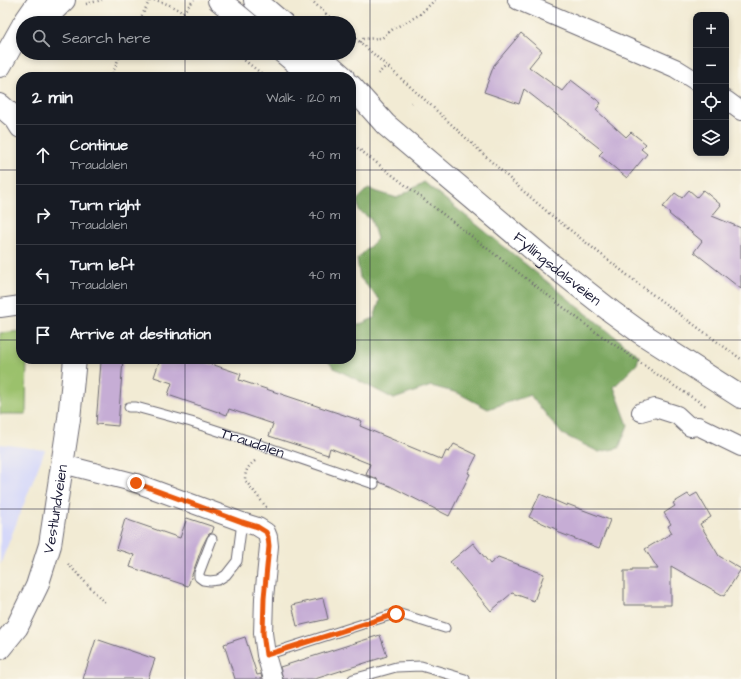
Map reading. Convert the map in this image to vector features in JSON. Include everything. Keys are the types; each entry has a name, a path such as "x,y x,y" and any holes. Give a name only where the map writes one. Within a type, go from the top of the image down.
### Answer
{"main road":[{"path":"29,16 40,0"},
{"path":"49,16 64,0"},
{"path":"219,0 238,16"},
{"path":"255,0 274,16"},
{"path":"0,66 16,38"},
{"path":"0,66 16,51"},
{"path":"292,60 307,72"},
{"path":"324,60 337,72"},
{"name":"Fyllingsdalsveien","path":"356,92 386,125 547,261 641,333 741,397"},
{"path":"0,105 16,120"},
{"name":"Fyllingsdalsveien","path":"356,107 386,125"},
{"name":"Vestlundveien","path":"0,648 17,627 33,593 50,545 63,464 74,364"}],"street":[{"path":"517,0 675,68 693,79"},
{"path":"729,102 741,111"},
{"path":"0,308 16,306"},
{"path":"641,412 655,408 677,415 690,427 698,426 741,447"},
{"path":"63,464 136,483 258,527 266,532 269,546 264,598 263,633 266,655 273,679"}],"lane":[{"name":"Traudalen","path":"129,407 136,407 191,422 374,484"},
{"path":"212,539 199,573 199,577 203,580 210,581 218,580 226,575 237,561 242,522"},
{"path":"266,655 396,614 445,628"},
{"path":"353,679 396,667 421,666 465,679"}],"path":[{"path":"142,16 150,0"},
{"path":"154,0 183,12 188,16"},
{"path":"183,12 194,0"},
{"path":"311,0 328,16"},
{"path":"360,42 363,38 382,38 393,29 419,15 435,0"},
{"path":"356,39 551,215 645,289 741,359"},
{"path":"113,72 118,60"},
{"path":"245,60 260,72"},
{"path":"378,74 386,66"},
{"path":"262,530 268,511 245,480 245,476 247,468 264,453 266,447"},
{"path":"50,545 105,603"}],"shaded area":[{"path":"0,444 45,450 0,565"}],"green space":[{"path":"424,182 639,356 637,364 614,387 628,425 619,448 599,452 562,434 530,395 488,409 458,393 431,386 394,399 334,368 330,364 356,364 356,326 374,318 380,300 360,278 357,259 377,239 371,219 359,211 357,200 368,189 397,198"},
{"path":"16,331 16,364 27,364 26,414 0,414 0,333"}],"building":[{"path":"521,33 542,51 529,67 562,91 571,80 601,103 596,110 626,137 631,132 646,144 641,149 647,154 627,178 599,155 603,151 524,89 519,104 484,92 494,65"},
{"path":"689,190 697,197 703,190 721,205 712,216 741,228 741,289 694,252 702,241 669,214 670,213 663,207 675,193 682,198"},
{"path":"101,364 123,364 118,426 96,424"},
{"path":"158,364 211,364 241,374 239,380 362,421 360,426 442,460 446,451 449,452 454,444 477,455 468,473 470,474 449,516 390,486 379,482 376,478 366,475 370,464 330,448 328,455 269,436 273,424 229,409 227,415 168,395 172,383 154,377"},
{"path":"697,493 711,517 700,524 719,556 741,569 724,596 671,566 671,605 624,605 624,571 632,571 632,569 658,569 645,549 672,533 668,526 671,524 664,513 675,506 673,503 688,494 690,497"},
{"path":"540,494 567,506 567,504 610,520 599,548 557,532 558,530 529,517"},
{"path":"187,518 214,527 212,533 209,534 202,547 188,586 130,567 134,555 116,549 125,519 180,538"},
{"path":"473,543 490,564 498,557 544,574 534,601 512,593 491,611 450,562"},
{"path":"323,598 328,619 297,626 292,605"},
{"path":"380,635 387,656 315,679 283,679 280,667"},
{"path":"245,637 257,675 261,674 262,679 235,679 224,644"},
{"path":"96,639 155,659 148,679 83,679"}],"route":[{"path":"136,483 258,527 266,532 269,546 264,598 263,633 266,655 396,614"}]}
